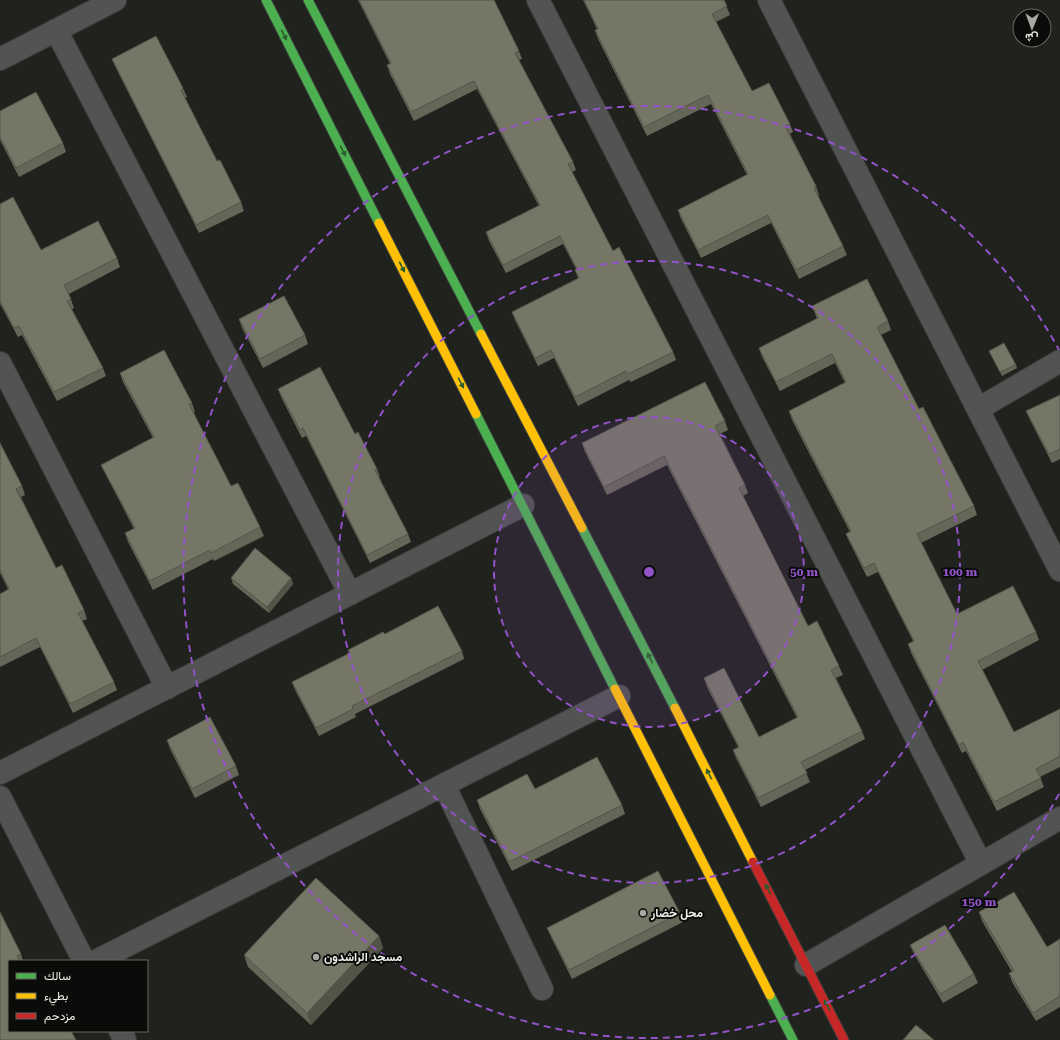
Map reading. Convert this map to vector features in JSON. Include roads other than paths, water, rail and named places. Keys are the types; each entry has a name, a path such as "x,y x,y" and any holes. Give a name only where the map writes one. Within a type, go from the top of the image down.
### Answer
{"street":[{"path":"0,59 115,0"},
{"path":"266,0 619,696 787,1038"},
{"path":"308,0 663,684 844,1040"},
{"path":"538,0 981,864"},
{"path":"768,0 1060,570"},
{"path":"56,30 350,594"},
{"path":"978,409 1060,361"},
{"path":"0,363 167,688"},
{"path":"0,773 523,505"},
{"path":"98,960 619,696"},
{"path":"444,785 542,989"},
{"path":"0,797 83,960"},
{"path":"806,965 1060,818"}],"place":[{"name":"محل خضار","path":"643,913"},
{"name":"مسجد الراشدون","path":"316,957"}]}
